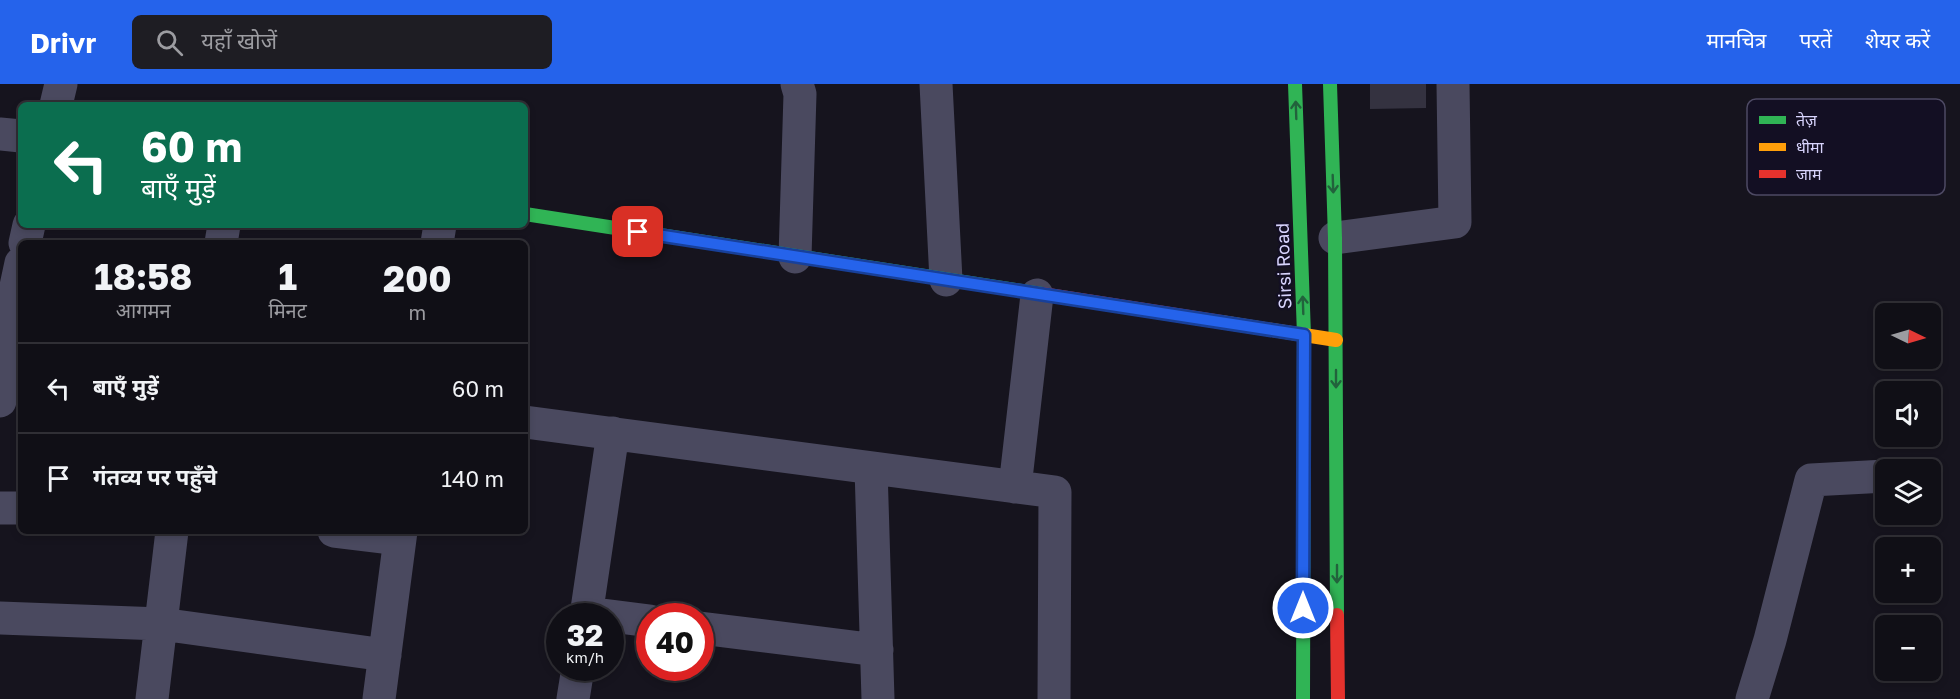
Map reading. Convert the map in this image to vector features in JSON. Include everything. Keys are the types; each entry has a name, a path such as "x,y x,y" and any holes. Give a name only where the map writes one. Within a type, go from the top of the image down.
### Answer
{"street":[{"path":"57,102 62,84"},
{"path":"795,257 800,94 797,84"},
{"path":"936,84 945,280"},
{"name":"Sirsi Road","path":"1295,84 1304,335 1303,699"},
{"path":"1330,84 1335,238 1338,699"},
{"path":"1335,238 1455,222 1453,84"},
{"path":"0,134 18,136"},
{"path":"528,214 1336,340"},
{"path":"0,401 4,319 18,273"},
{"path":"1016,487 1037,295"},
{"path":"528,422 1055,492 1054,699"},
{"path":"589,603 613,433"},
{"path":"871,468 878,699"},
{"path":"1752,699 1770,640 1811,480 1875,477"},
{"path":"0,508 18,508"},
{"path":"152,699 172,534"},
{"path":"379,699 400,535 384,534"},
{"path":"0,618 161,624 385,655"},
{"path":"714,630 877,650"},
{"path":"573,699 576,681"}],"building":[{"path":"1370,84 1426,84 1426,108 1370,109"}],"traffic: fast":[{"path":"1295,84 1304,335 1303,699"},
{"path":"1330,84 1335,238 1337,615"},
{"path":"528,214 1042,294"}],"traffic: slow":[{"path":"1221,322 1336,340"}],"traffic: jam":[{"path":"1042,294 1221,322"},
{"path":"1337,615 1338,699"}],"route":[{"path":"638,232 1304,335 1303,608"}]}
